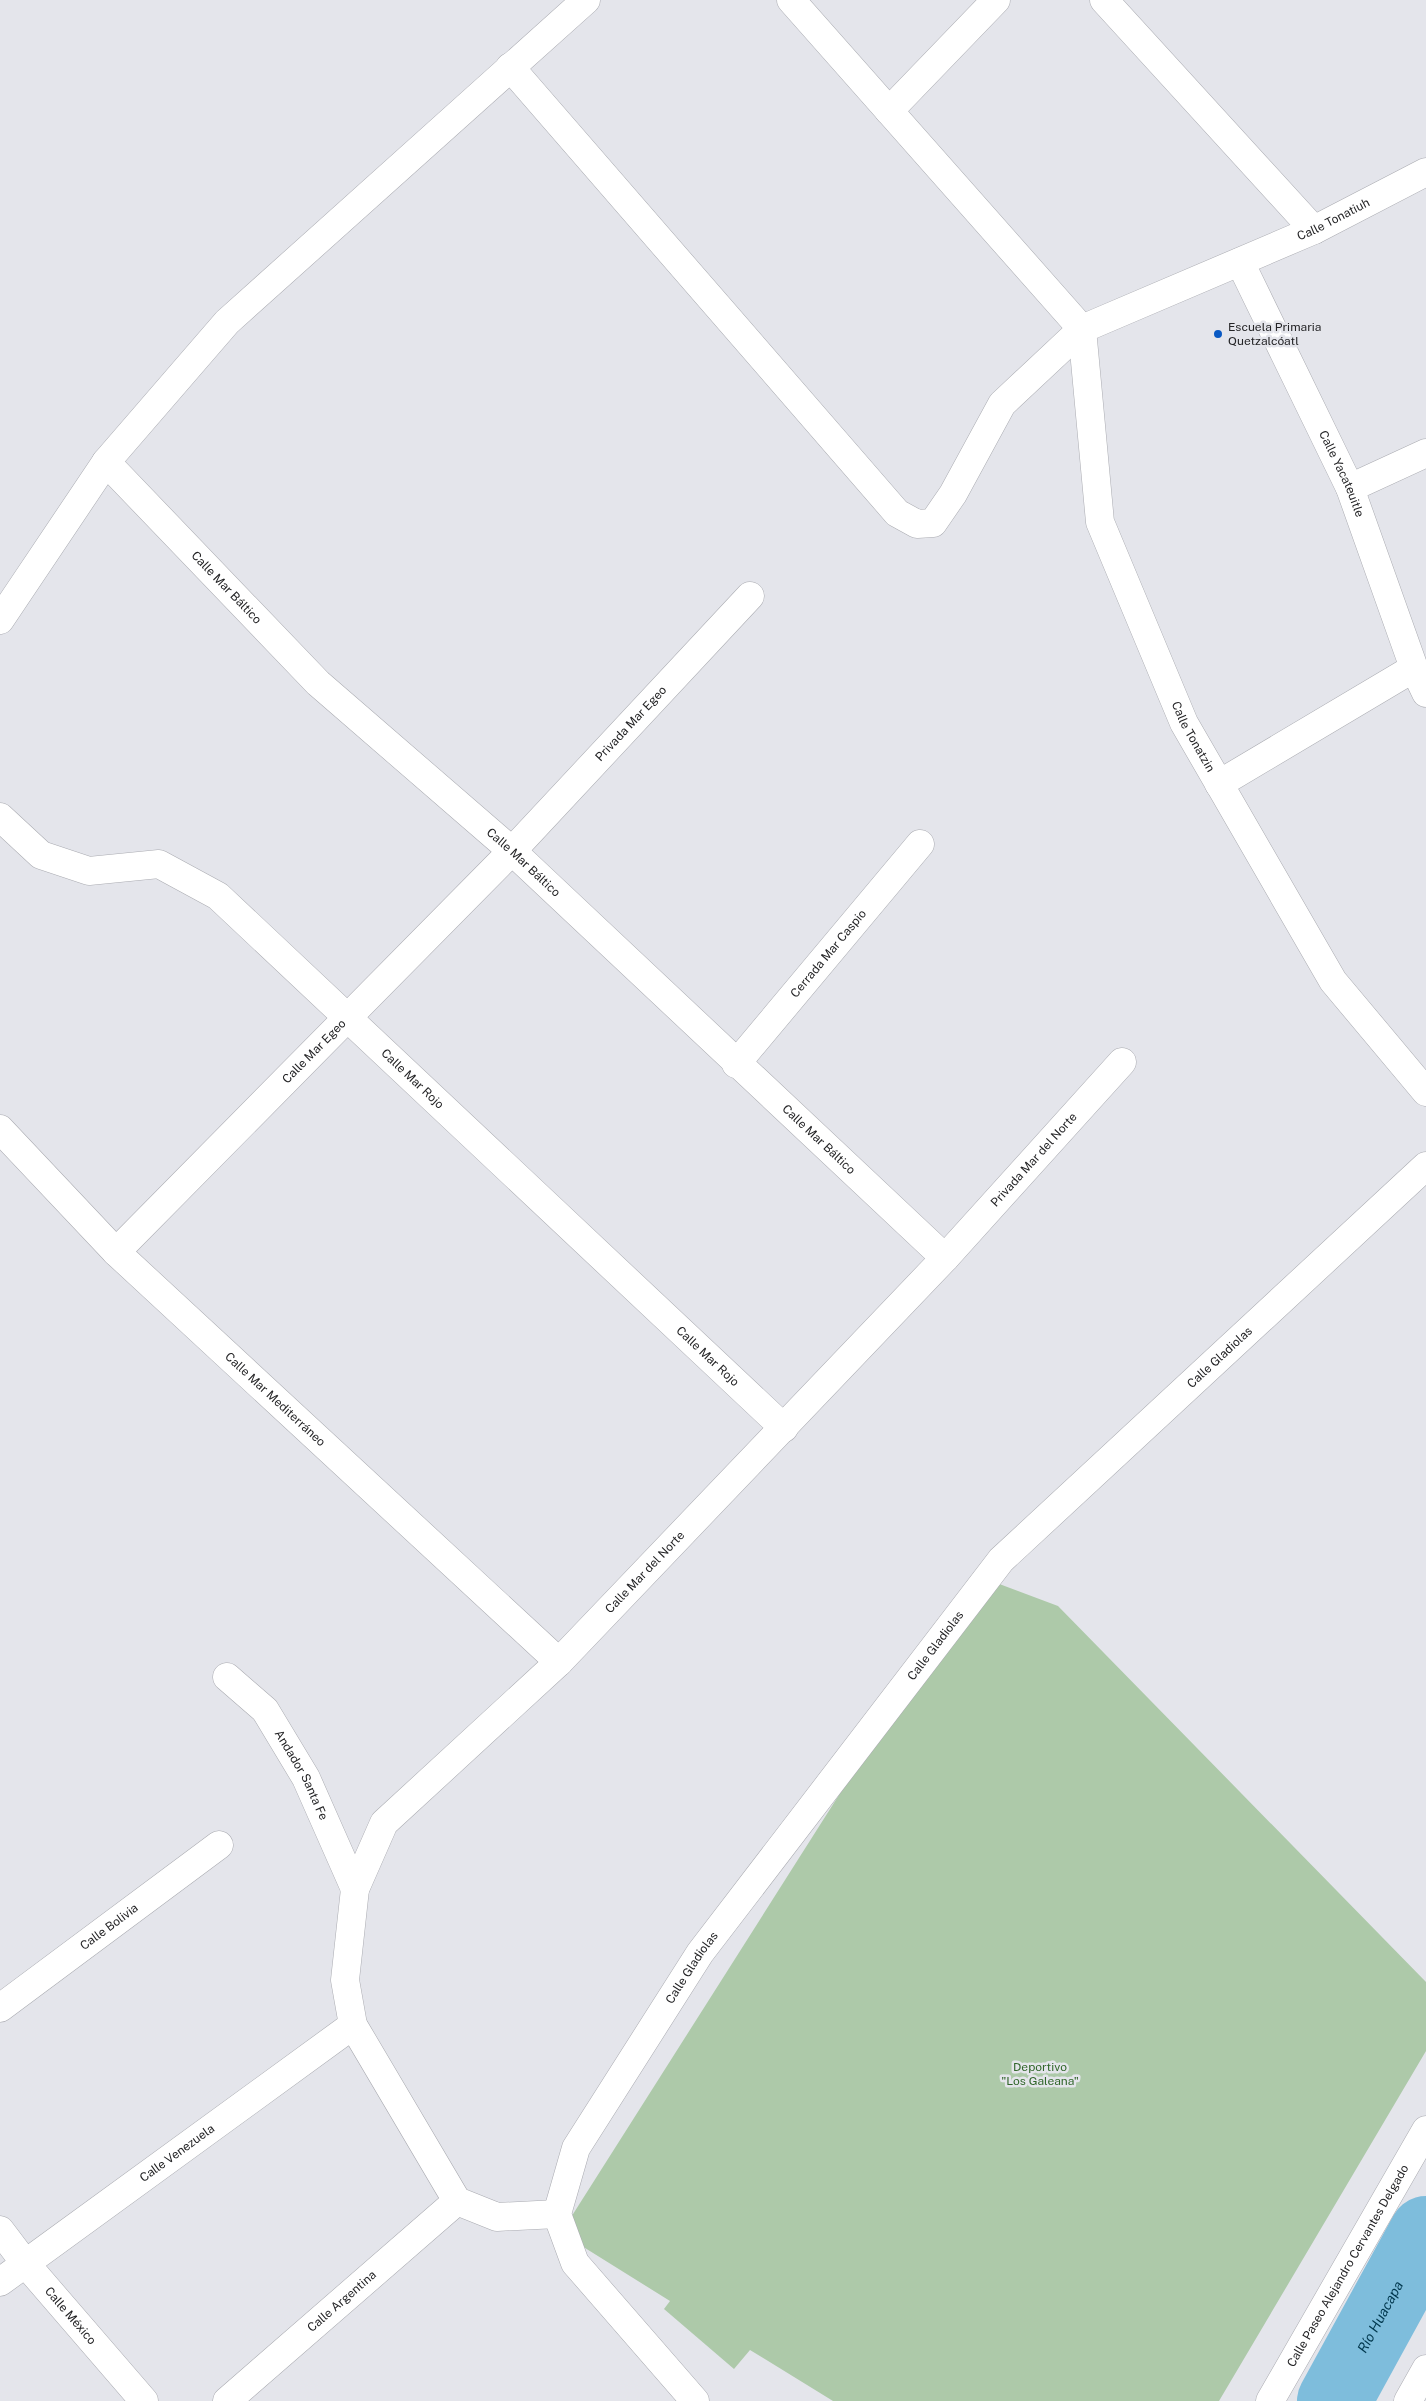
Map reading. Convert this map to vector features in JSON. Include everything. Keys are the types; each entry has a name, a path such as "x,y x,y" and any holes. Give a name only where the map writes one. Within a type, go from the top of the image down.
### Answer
{"street":[{"path":"0,620 106,462 227,322 586,0"},
{"path":"791,0 1082,330"},
{"path":"889,111 996,0"},
{"path":"1104,0 1314,230"},
{"name":"Calle Tonatiuh","path":"510,68 897,513 917,524 933,523 953,494 1002,404 1082,330 1314,230 1426,172"},
{"name":"Calle Yacateuitle","path":"1240,262 1350,488 1414,668 1426,692"},
{"name":"Calle Tonatzin","path":"1082,330 1100,522 1184,723 1333,981 1426,1092"},
{"path":"1350,488 1426,453"},
{"name":"Calle Mar Báltico","path":"106,462 318,683 512,851 736,1064 945,1258"},
{"name":"Privada Mar Egeo","path":"512,851 750,596"},
{"path":"1219,784 1414,668"},
{"name":"Calle Mar Rojo","path":"0,817 41,855 89,870 159,864 218,896 784,1428"},
{"name":"Cerrada Mar Caspio","path":"736,1064 920,844"},
{"name":"Calle Mar Egeo","path":"116,1252 512,851"},
{"name":"Privada Mar del Norte","path":"945,1258 1122,1062"},
{"name":"Calle Mar Mediterráneo","path":"0,1129 116,1252 559,1662"},
{"name":"Calle Gladiolas","path":"557,2214 576,2148 700,1953 1001,1560 1426,1166"},
{"name":"Calle Mar del Norte","path":"354,1889 384,1823 559,1662 945,1258"},
{"name":"Andador Santa Fe","path":"227,1677 265,1710 301,1770 354,1889"},
{"name":"Calle Bolivia","path":"0,2008 219,1845"},
{"path":"354,1889 346,1980 354,2025 457,2201 497,2217 557,2214 575,2263 695,2401"},
{"name":"Calle Venezuela","path":"0,2282 354,2025"},
{"name":"Calle Paseo Alejandro Cervantes Delgado","path":"1270,2401 1426,2130"},
{"name":"Calle Argentina","path":"227,2401 457,2201"},
{"name":"Calle México","path":"0,2230 25,2263 144,2401"},
{"path":"1408,2401 1426,2369"}],"green space":[{"name":"Deportivo \"Los Galeana\"","path":"978,1576 1058,1606 1426,1982 1426,2051 1219,2401 833,2401 750,2350 734,2369 664,2309 670,2301 561,2233"}],"waterway":[{"name":"Río Huacapa","path":"1334,2401 1426,2233"}],"place":[{"name":"Escuela Primaria Quetzalcóatl","path":"1218,334"}]}
